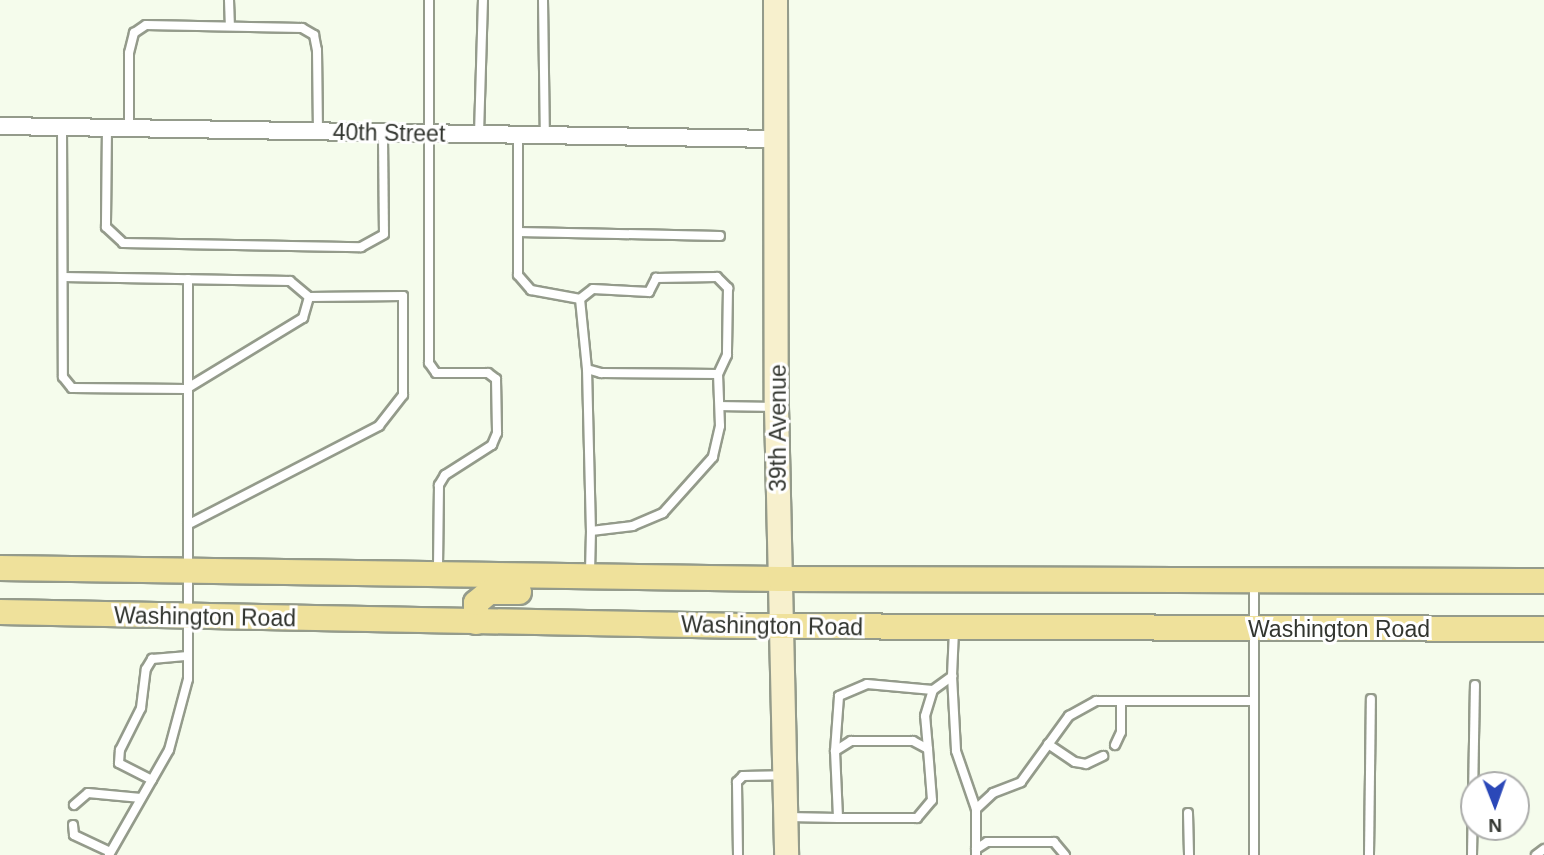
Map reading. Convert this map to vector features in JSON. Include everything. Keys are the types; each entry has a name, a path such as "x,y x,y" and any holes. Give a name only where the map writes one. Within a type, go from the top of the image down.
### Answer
{"main road":[{"name":"39th Avenue","path":"775,0 778,139 776,407 786,855"},
{"name":"Washington Road","path":"0,568 780,579 1544,581"},
{"path":"476,622 476,603 489,592 568,592 597,577"},
{"name":"Washington Road","path":"0,612 189,618 954,628 1544,629"}],"street":[{"name":"40th Street","path":"0,126 778,139"}],"lane":[{"path":"229,0 230,26"},
{"path":"429,0 429,362 436,373 488,373 496,379 497,433 492,445 444,475 439,485 438,575"},
{"path":"479,134 483,0"},
{"path":"543,0 545,135"},
{"path":"129,128 134,33 146,25 302,27 314,35 318,131"},
{"path":"62,127 63,376 72,388 186,388 303,318 309,297"},
{"path":"107,127 106,226 122,243 361,247 384,234 383,132"},
{"path":"518,135 521,283 545,295 580,299 593,289 649,292 656,278 717,277 728,288 727,355 718,374 721,406 713,457 663,513 633,526 591,531"},
{"path":"518,232 720,236"},
{"path":"63,277 290,281 309,297 403,296 402,395 379,426 189,524"},
{"path":"73,825 74,835 109,853 169,750 188,679 191,571 186,388 188,279"},
{"path":"580,299 587,369 591,531 597,577"},
{"path":"587,369 601,373 718,374"},
{"path":"721,406 776,407"},
{"path":"1254,582 1254,855"},
{"path":"954,628 952,676 956,751 976,809 976,852"},
{"path":"152,780 119,763 120,750 141,708 146,669 152,659 188,656"},
{"path":"785,817 917,818 932,800 925,716 933,690 952,676"},
{"path":"838,818 835,751 839,696 867,684 933,690"},
{"path":"1472,855 1475,685"},
{"path":"1369,855 1371,699"},
{"path":"976,809 993,793 1021,782 1069,716 1096,701 1253,701"},
{"path":"1115,744 1121,732 1121,701"},
{"path":"835,751 851,741 913,741 928,748"},
{"path":"1048,744 1075,762 1086,764 1104,756"},
{"path":"738,855 737,782 743,776 785,775"},
{"path":"75,805 88,793 141,797"},
{"path":"1188,813 1189,855"},
{"path":"976,852 987,842 1054,842 1065,855"},
{"path":"1536,855 1544,849"}]}
